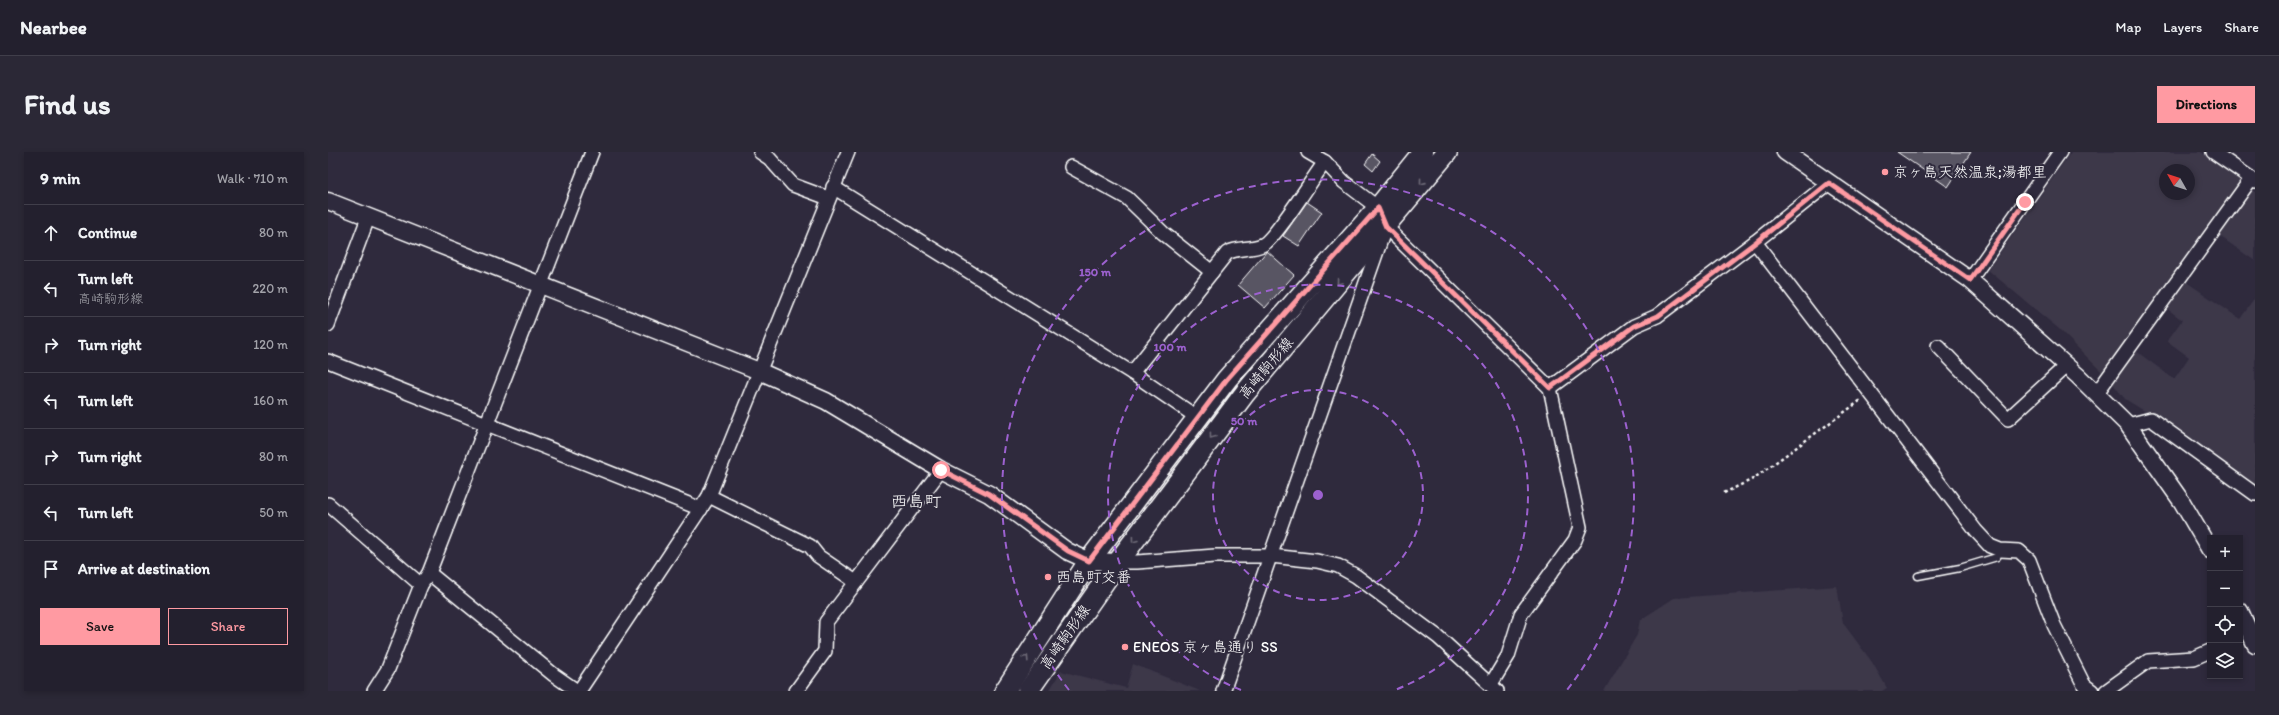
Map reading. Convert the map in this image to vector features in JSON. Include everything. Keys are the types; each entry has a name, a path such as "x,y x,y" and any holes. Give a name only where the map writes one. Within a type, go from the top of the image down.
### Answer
{"main road":[{"name":"高崎駒形線","path":"1005,691 1089,561 1227,379 1378,208 1423,152"},
{"name":"高崎駒形線","path":"1028,691 1118,562 1245,393 1386,227 1447,152"}],"street":[{"path":"374,691 388,669 420,585 428,573 592,152"},
{"path":"760,152 769,158 794,185 830,193 1132,373 1198,418"},
{"path":"428,573 554,675 578,691 709,496 830,193 848,152"},
{"path":"328,201 759,371 826,401 941,470 989,494 1068,551 1089,561 1137,562 1215,556 1271,556 1317,560 1338,566 1356,576 1438,637 1494,688 1508,656 1521,614 1575,540 1580,527 1550,388 1386,227 1378,208 1344,182 1325,162 1308,152"},
{"path":"1785,152 1970,280 2066,366 2128,425 2182,502 2207,545"},
{"path":"1970,280 2060,152"},
{"path":"2096,394 2253,180 2213,152"},
{"path":"1132,373 1212,272 1231,251 1262,245 1274,236 1325,162"},
{"path":"1071,167 1127,198 1167,236 1212,272"},
{"path":"1550,388 1634,326 1658,316 1756,242 1829,183"},
{"path":"328,324 368,218"},
{"path":"1222,691 1271,556 1386,227"},
{"path":"1756,242 1976,531 1990,546 2000,550 2019,551 2029,560 2054,625 2084,685 2092,691"},
{"path":"1938,346 2008,419 2066,366"},
{"path":"328,361 701,508"},
{"path":"2128,425 2151,419 2255,494"},
{"path":"796,691 825,651 826,622 941,470"},
{"path":"709,496 810,546 818,556 856,582"},
{"path":"328,504 420,585"},
{"path":"2243,620 2250,637"},
{"path":"2106,691 2148,661 2194,658 2207,652"}],"lane":[{"path":"1918,576 1960,568 1997,557 2000,550"}],"path":[{"path":"1724,493 1752,479 1870,393"}],"shaded area":[{"path":"2071,152 2201,152 2244,181 2106,376 2059,329 1988,270"},
{"path":"2251,188 2255,191 2255,261 2218,235"},
{"path":"2185,281 2240,319 2255,298 2255,484 2154,411 2146,412 2125,399 2113,384 2136,351 2174,379 2189,357 2167,341 2182,320 2166,308"},
{"path":"1837,586 1843,623 1872,662 1887,688 1882,691 1604,691 1637,635 1640,620 1674,598"},
{"path":"1133,664 1200,691 1049,691 1061,671 1126,688"}],"building":[{"path":"1897,152 1971,152 1948,187"},
{"path":"1372,154 1380,161 1373,171 1365,164"},
{"path":"1307,202 1322,212 1299,246 1283,236"},
{"path":"1267,251 1294,275 1265,308 1238,285"}],"place":[{"name":"京ヶ島天然温泉;湯都里","path":"1885,172"},
{"name":"西島町交番","path":"1048,577"},
{"name":"ENEOS 京ヶ島通り SS","path":"1125,647"}],"district":[{"name":"西島町","path":"916,501"}],"route":[{"path":"941,470 989,494 1068,551 1089,561 1227,379 1378,208 1386,227 1550,388 1634,326 1658,316 1756,242 1829,183 1970,280 2025,202"}]}
